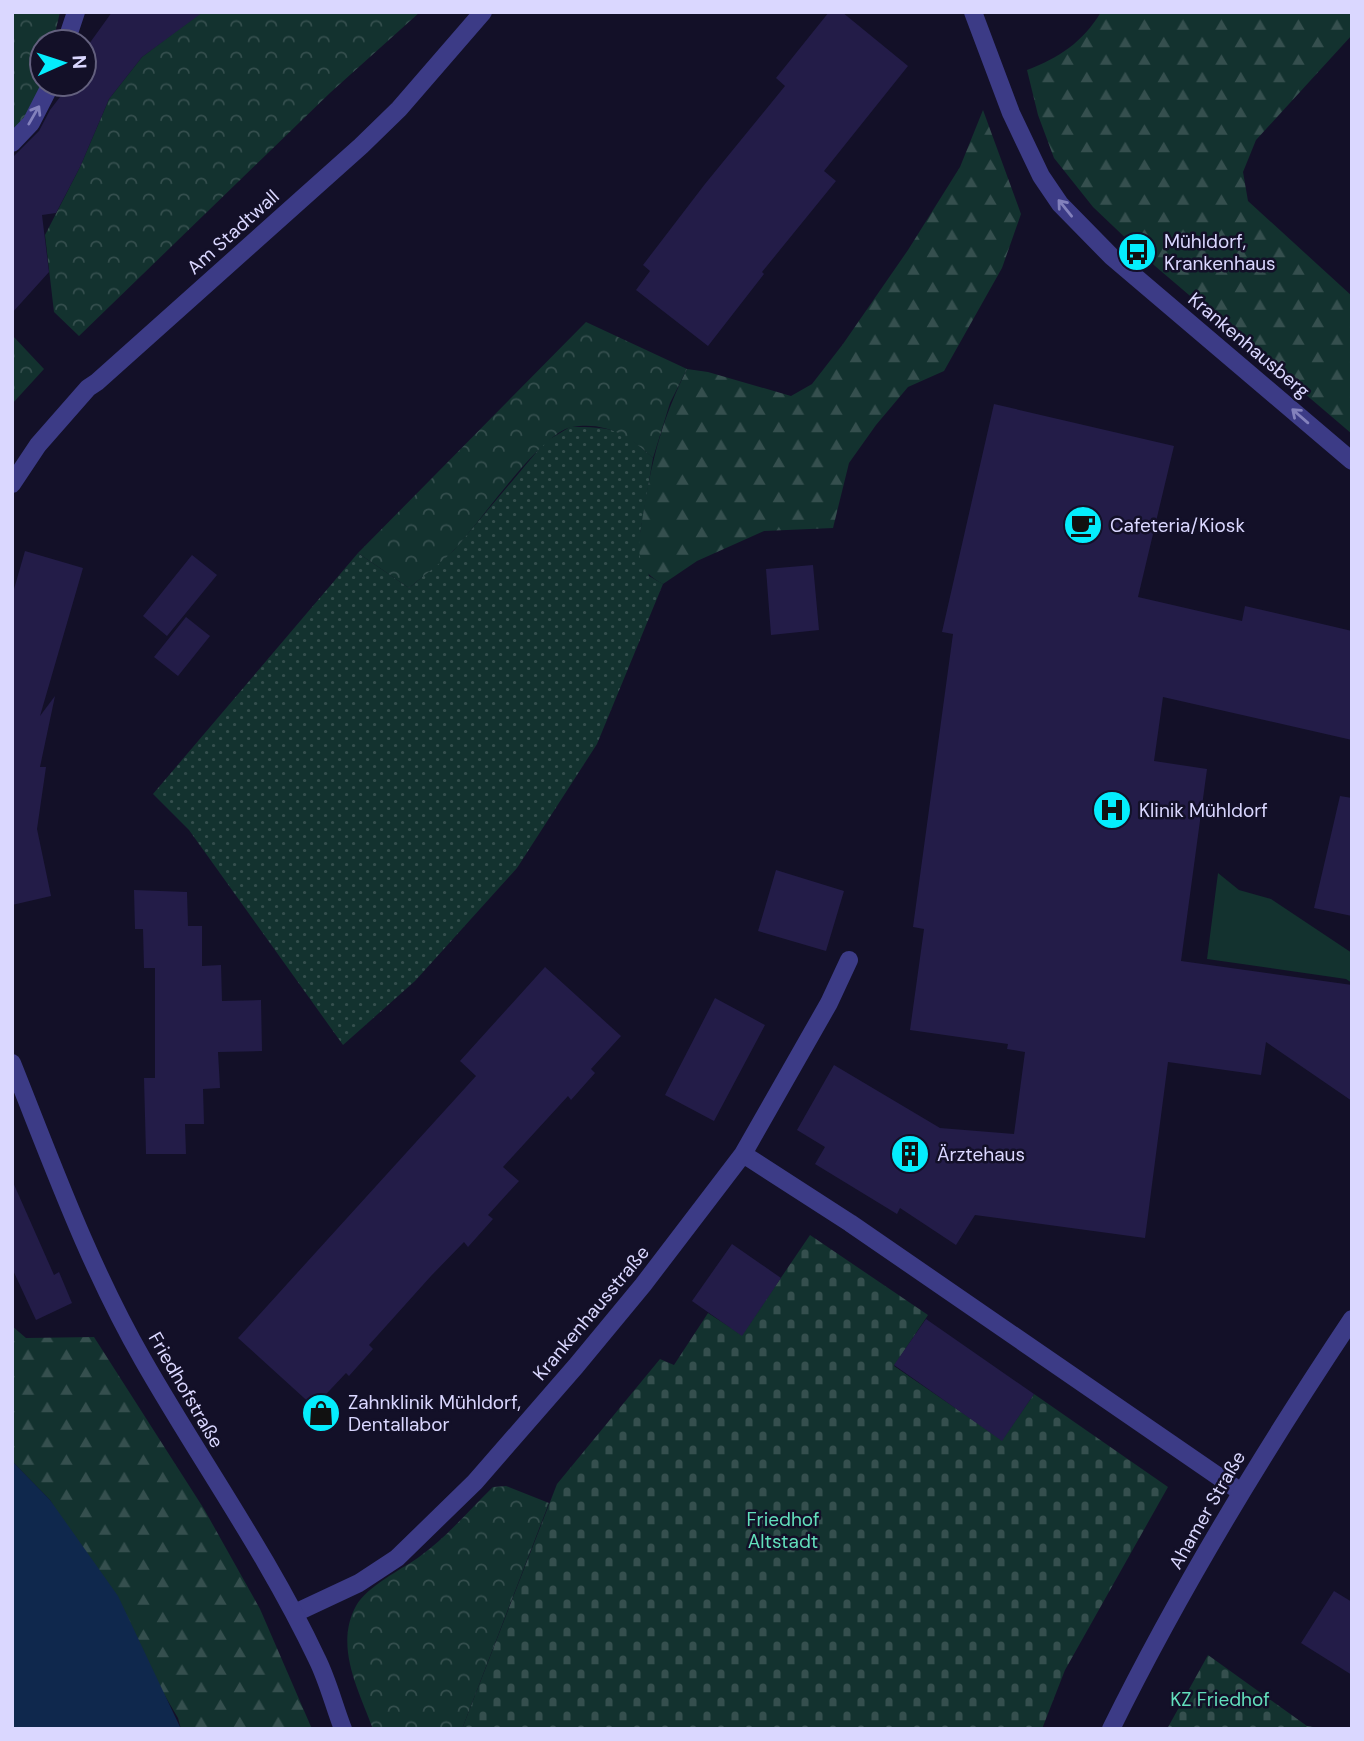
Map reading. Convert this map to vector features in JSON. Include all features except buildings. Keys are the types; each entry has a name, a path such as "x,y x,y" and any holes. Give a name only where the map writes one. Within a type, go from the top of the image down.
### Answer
{"street":[{"name":"Am Stadtwall","path":"12,484 38,445 88,388 361,146 399,109 484,12"},
{"name":"Krankenhausberg","path":"973,12 1011,113 1028,149 1041,176 1067,211 1112,257 1352,461"},
{"path":"12,143 31,123 44,98"},
{"name":"Krankenhausstraße","path":"295,1613 359,1583 397,1558 475,1482 643,1285 743,1154 829,1003 849,960"},
{"name":"Friedhofstraße","path":"12,1063 79,1230 126,1328 187,1435 295,1613 319,1662 342,1729"},
{"path":"743,1154 861,1231 1241,1492"},
{"name":"Ahamer Straße","path":"1111,1729 1160,1634 1241,1492 1291,1410 1352,1319"}],"green space":[{"path":"12,12 60,12 56,28 28,28 28,98 37,98 12,131"},
{"path":"201,12 420,12 331,92 79,336 54,312 45,235 80,167 109,99 142,57"},
{"path":"1101,12 1352,12 1352,35 1256,140 1243,172 1248,201 1352,296 1352,434 1155,266 1093,207 1054,158 1038,115 1027,70 1069,48"},
{"path":"983,110 1021,214 1002,268 944,371 908,387 849,463 833,528 764,531 697,561 663,584 655,579 648,574 641,562 641,526 660,437 687,369 708,372 791,396 812,384 908,250 960,167"},
{"path":"586,322 687,369 670,403 653,458 626,437 606,428 572,427 544,445 454,550 409,588 358,553"},
{"path":"12,335 44,369 12,404"},
{"path":"570,427 616,431 633,440 653,458 640,534 649,576 663,584 597,744 517,868 415,981 343,1045 189,830 153,794 358,553 409,588 454,550 545,442"},
{"path":"1218,873 1239,890 1271,899 1352,953 1352,983 1346,979 1207,959"},
{"name":"Friedhof Altstadt","path":"810,1235 928,1315 894,1366 1002,1440 1034,1394 1168,1487 1065,1670 1042,1729 462,1729 557,1484 660,1359 674,1365 708,1313 742,1335"},
{"path":"12,1326 26,1338 94,1337 204,1509 260,1609 312,1729 181,1729 178,1718 50,1500 12,1461"},
{"path":"506,1486 549,1503 462,1729 373,1729 356,1684 348,1652 347,1637 356,1606 376,1585 439,1541 493,1487"},
{"name":"KZ Friedhof","path":"1208,1655 1307,1726 1327,1729 1167,1729"}],"water":[{"path":"12,1461 50,1500 118,1596 181,1729 12,1729"}],"place":[{"name":"Mühldorf, Krankenhaus","path":"1137,252"},
{"name":"Cafeteria/Kiosk","path":"1083,525"},
{"name":"Klinik Mühldorf","path":"1112,810"},
{"name":"Ärztehaus","path":"910,1154"},
{"name":"Zahnklinik Mühldorf, Dentallabor","path":"321,1413"}]}
